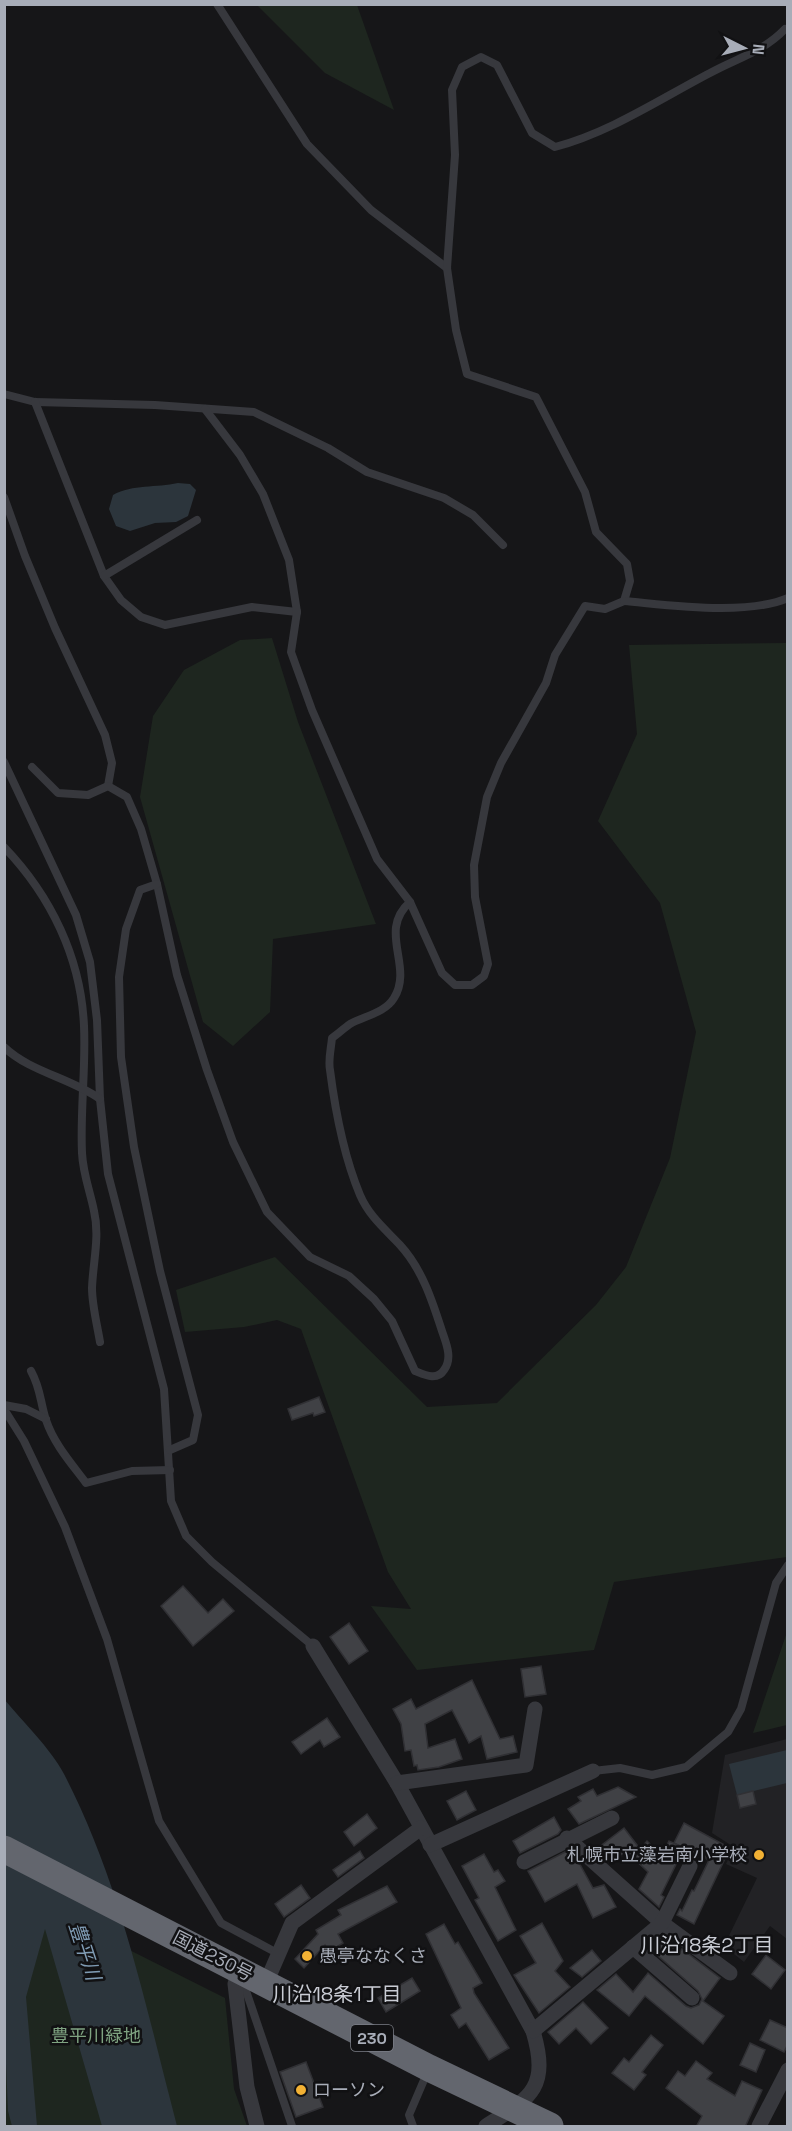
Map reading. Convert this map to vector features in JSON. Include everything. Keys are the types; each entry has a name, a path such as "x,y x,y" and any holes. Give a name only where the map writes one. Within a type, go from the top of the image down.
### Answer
{"highway":[{"name":"国道230号","path":"4,1849 429,2068 550,2127"}],"street":[{"path":"313,1646 397,1784 533,2031 538,2074 531,2095 515,2109 486,2127"},
{"path":"397,1784 526,1765 535,1709"},
{"path":"430,1845 593,1771"},
{"path":"524,1862 567,1838 612,1818"},
{"path":"266,1983 292,1923 421,1828"},
{"path":"567,1838 662,1923 730,1973"},
{"path":"533,2031 662,1923 690,1866"},
{"path":"633,1947 692,1998"},
{"path":"239,1969 235,1984 247,2086 257,2127"},
{"path":"759,2127 788,2070"}],"lane":[{"path":"217,4 307,144 371,210 447,268"},
{"path":"624,601 630,581 627,564 596,532 585,492 537,397 467,374 456,330 447,268 455,155 452,90 462,67 481,57 497,65 532,133 555,147 583,140 728,63 770,45 785,29"},
{"path":"4,394 35,402 254,412 328,448 367,472 444,498 473,515 503,544"},
{"path":"35,402 104,576 121,600 141,617 165,626 252,607 297,612"},
{"path":"205,409 240,455 263,494 289,560 297,612 291,652 312,710 377,859 410,902 442,973 455,985 472,985 484,976 488,964 475,897 474,865 488,796 501,763 546,683 555,655 585,606 605,609 624,601 699,608 773,604 788,598"},
{"path":"4,497 55,628 105,735 112,763 108,786"},
{"path":"104,576 197,520"},
{"path":"4,762 76,915 90,962 97,1020 100,1099 108,1174 164,1389 170,1450 171,1502 186,1536 212,1562 313,1646"},
{"path":"33,767 58,793 88,795 108,786"},
{"path":"108,786 127,797 141,829 157,884 177,975 207,1070 233,1142 267,1212 310,1257 349,1276 374,1299 392,1321 415,1371 430,1377 439,1375 446,1368 449,1353 433,1303 418,1270 400,1245 376,1222 361,1197 350,1166 329,1068 332,1038 350,1024 382,1010 394,998 402,971 394,937 400,911 410,902"},
{"path":"4,848 30,875 58,921 76,973 84,1025 82,1153 84,1179 95,1211 96,1246 92,1289 100,1342"},
{"path":"157,884 140,890 126,929 119,977 121,1046 134,1147 157,1259 198,1415 193,1440 170,1450"},
{"path":"4,1047 16,1058 83,1087 100,1099"},
{"path":"31,1371 40,1388 46,1419 60,1448 86,1483 132,1471 170,1470"},
{"path":"4,1407 26,1409 46,1419"},
{"path":"4,1407 24,1441 65,1527 107,1639 159,1821 221,1923 279,1954"},
{"path":"593,1771 620,1768 652,1775 686,1767 728,1732 741,1709 776,1583 788,1565"},
{"path":"239,1969 292,2127"},
{"path":"413,2127 409,2115 429,2068"}],"shaded area":[{"name":"札幌市立藻岩南小学校","path":"787,1739 787,1939 770,1926 744,1962 724,1946 757,1878 726,1864 734,1847 712,1833 725,1755"}],"green space":[{"path":"257,5 357,5 394,110 325,73"},
{"path":"272,638 298,722 376,924 273,939 270,1012 233,1046 203,1022 140,797 153,716 184,670 240,640"},
{"path":"787,643 787,1557 614,1582 594,1650 417,1670 371,1606 411,1609 388,1572 301,1329 277,1320 244,1327 185,1332 176,1290 275,1257 427,1407 497,1403 596,1305 626,1267 670,1158 696,1032 660,903 598,821 637,734 629,645"},
{"path":"787,1632 787,1725 753,1733"},
{"name":"豊平川緑地","path":"4,1887 225,1998 234,2089 247,2126 5,2126"}],"water":[{"path":"178,483 190,484 196,490 188,516 176,522 155,523 130,531 116,526 109,509 113,495 137,488"},
{"name":"豊平川","path":"4,1699 44,1745 58,1765 84,1816 117,1903 143,1992 177,2126 102,2126 45,1929 26,1997 37,2126 12,2126 8,2111 4,2017"},
{"path":"787,1750 787,1783 737,1795 729,1764"}],"building":[{"path":"319,1397 325,1412 314,1416 313,1413 292,1420 288,1409"},
{"path":"183,1586 208,1613 223,1599 234,1611 193,1646 161,1606"},
{"path":"349,1623 368,1651 349,1664 330,1637"},
{"path":"541,1666 546,1694 525,1697 521,1669"},
{"path":"472,1680 500,1739 513,1736 517,1752 487,1759 481,1736 469,1743 452,1710 425,1724 428,1748 455,1739 462,1759 439,1767 418,1770 417,1765 414,1766 411,1750 405,1751 401,1724 393,1709 411,1699 416,1709"},
{"path":"327,1718 340,1737 324,1747 320,1740 301,1754 292,1742"},
{"path":"618,1787 636,1797 579,1824 568,1809 581,1801 578,1797 593,1789 597,1796"},
{"path":"466,1791 476,1810 457,1820 447,1801"},
{"path":"753,1791 756,1804 740,1808 737,1795"},
{"path":"367,1814 377,1828 354,1846 344,1832"},
{"path":"554,1817 561,1830 558,1834 520,1853 513,1841"},
{"path":"684,1823 730,1848 694,1924 677,1915 680,1909 682,1911 692,1890 694,1891 709,1860 674,1843"},
{"path":"624,1828 640,1849 647,1841 662,1855 669,1841 684,1848 661,1895 664,1897 659,1907 639,1889 648,1872 626,1851 610,1863 598,1848"},
{"path":"360,1851 364,1858 338,1877 333,1870"},
{"path":"567,1851 578,1861 593,1888 604,1885 616,1907 593,1918 577,1884 545,1902 528,1871"},
{"path":"484,1854 494,1872 498,1870 505,1881 495,1887 516,1930 498,1941 475,1900 479,1898 462,1866"},
{"path":"301,1885 310,1898 284,1917 275,1904"},
{"path":"387,1886 397,1902 338,1934 343,1943 329,1952 325,1945 304,1968 295,1959 318,1934 316,1930 341,1915 338,1910"},
{"path":"542,1923 563,1961 555,1971 570,1987 539,2013 514,1975 536,1963 520,1936"},
{"path":"444,1924 455,1944 458,1942 482,1983 473,1988 474,1993 509,2048 489,2060 466,2023 459,2028 451,2015 461,2008 426,1934"},
{"path":"662,1935 680,1951 682,1949 720,1978 703,2001 724,2016 703,2044 645,1996 629,2016 597,1990 616,1974 633,1992 648,1973 686,2006 691,2008 699,2005 702,1999 698,1991 648,1947"},
{"path":"592,1950 601,1961 582,1977 570,1968"},
{"path":"766,1955 785,1970 771,1989 752,1974"},
{"path":"412,1978 420,1991 386,2012 378,1998"},
{"path":"583,2002 608,2028 591,2044 576,2028 559,2044 548,2032"},
{"path":"770,2020 788,2028 788,2044 784,2052 760,2040"},
{"path":"651,2035 663,2045 642,2072 646,2075 634,2090 612,2073 624,2058 629,2062"},
{"path":"750,2043 765,2050 756,2072 740,2065"},
{"path":"696,2061 712,2073 707,2079 735,2096 742,2081 762,2090 745,2127 696,2127 702,2116 666,2088 678,2071 685,2076"},
{"name":"ローソン","path":"306,2062 323,2107 296,2117 280,2072"}],"place":[{"name":"札幌市立藻岩南小学校","path":"759,1855"},
{"name":"愚亭ななくさ","path":"307,1956"},
{"name":"ローソン","path":"301,2090"}],"district":[{"name":"川沿18条2丁目","path":"707,1945"},
{"name":"川沿18条1丁目","path":"337,1994"}]}
